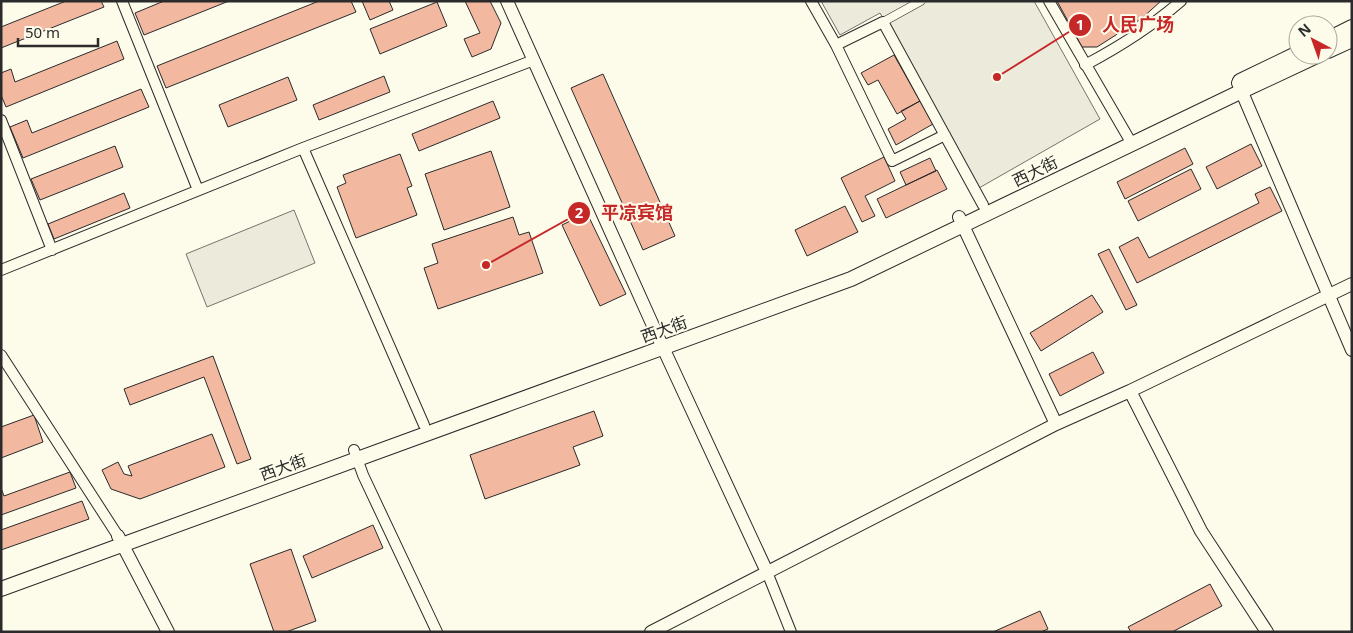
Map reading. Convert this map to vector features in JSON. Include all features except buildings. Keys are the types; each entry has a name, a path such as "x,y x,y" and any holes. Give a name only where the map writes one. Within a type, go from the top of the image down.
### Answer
{"main road":[{"path":"1338,34 1352,27"},
{"path":"1338,46 1352,40"},
{"name":"西大街","path":"1240,87 1288,59"},
{"name":"西大街","path":"356,455 424,425 851,279 961,221 1240,87 1294,65"},
{"name":"西大街","path":"961,221 983,205 1130,140"},
{"name":"西大街","path":"1,579 121,540 661,343"},
{"name":"西大街","path":"1,589 121,540"}],"street":[{"path":"122,1 198,190"},
{"path":"507,1 661,343 767,572 791,632"},
{"path":"810,1 836,46 892,161 945,135"},
{"path":"836,46 921,1"},
{"path":"1049,1 1085,66 1130,140"},
{"path":"1085,66 1148,28 1181,1"},
{"path":"883,22 983,205"},
{"path":"1,270 303,148 534,60"},
{"path":"1240,87 1352,350"},
{"path":"1,120 52,250"},
{"path":"303,148 424,425"},
{"path":"961,221 1056,424"},
{"path":"651,632 1056,424 1130,391 1352,284"},
{"path":"1,355 121,540 168,632"},
{"path":"1130,391 1201,531 1267,632"},
{"path":"356,455 363,475 437,632"}],"shaded area":[{"path":"821,1 1034,1 1100,119 979,188 880,13 840,35"},
{"path":"294,210 315,263 207,307 186,254"}],"place":[{"name":"人民广场","path":"997,77"},
{"name":"平凉宾馆","path":"486,265"}]}
